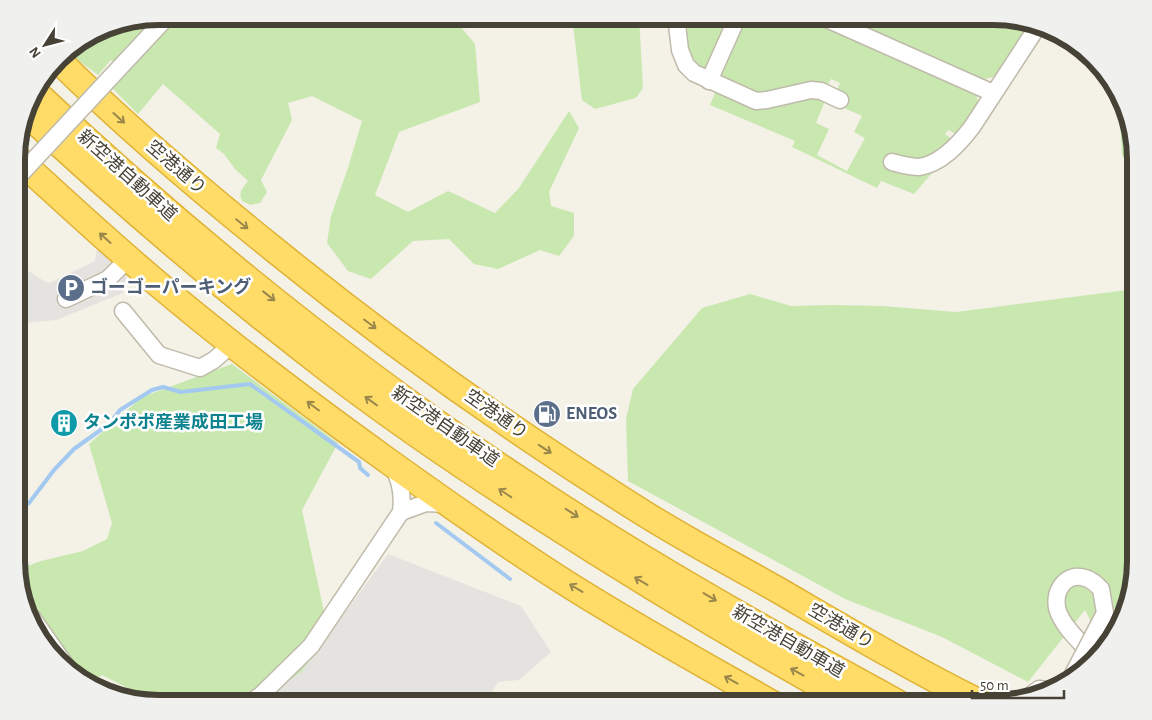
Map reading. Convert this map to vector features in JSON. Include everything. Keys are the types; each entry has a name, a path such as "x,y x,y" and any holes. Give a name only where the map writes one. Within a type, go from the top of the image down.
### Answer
{"highway":[{"name":"空港通り","path":"68,70 179,172 327,292 512,427 647,515 964,695"},
{"name":"新空港自動車道","path":"41,97 165,210 256,286 345,356 432,420 637,554 775,636 882,695"},
{"name":"新空港自動車道","path":"32,118 152,227 244,304 421,437 627,573 838,695"},
{"path":"25,164 128,259 290,390 450,505 559,578 757,695"}],"street":[{"path":"25,170 160,25"},
{"path":"677,25 680,50 686,65 694,73 709,81 756,101 811,90 820,91 840,100"},
{"path":"709,81 734,25"},
{"path":"840,25 993,93"},
{"path":"892,162 920,167 938,160 962,140 1034,32"},
{"path":"66,298 108,279 128,259"},
{"path":"123,311 159,354 180,363 200,368 214,360 232,344"},
{"path":"261,695 311,646 400,512 402,502 399,482 390,462"},
{"path":"400,512 426,503 450,505"},
{"path":"1078,664 1086,649 1093,636 1105,613 1101,589 1086,578 1076,576 1066,580 1059,588 1057,608 1062,619 1086,649"}],"green space":[{"path":"150,25 459,25 475,44 480,102 399,132 375,195 408,212 448,191 495,213 519,188 569,111 579,128 549,192 551,206 574,213 574,236 559,256 540,250 498,269 474,264 449,239 413,241 371,279 348,271 327,243 331,216 362,121 312,96 288,103 292,120 261,180 267,192 260,203 250,205 242,201 241,198 242,188 248,181 235,169 224,154 216,148 220,134 163,84 138,114 112,88 125,72 111,60 98,75 73,56 92,43 116,32"},
{"path":"573,25 640,25 643,88 636,98 595,109 582,100"},
{"path":"683,25 730,25 711,72 696,67 686,47"},
{"path":"742,25 819,25 924,71 975,91 979,105 960,136 948,130 945,134 952,139 952,144 924,159 894,157 938,166 914,194 881,181 877,188 792,147 795,141 710,105 717,88 758,106 810,95 825,101 816,123 829,129 817,155 847,171 865,138 854,132 862,116 844,108 849,96 837,91 840,83 831,79 827,86 757,94 720,79"},
{"path":"854,25 993,25 1010,26 1029,30 1003,71 993,77 981,80"},
{"path":"1121,120 1127,150 1127,163 1122,155"},
{"path":"1127,290 1127,570 1120,604 1100,640 1085,610 1028,682 942,637 845,599 628,481 626,419 633,389 702,308 750,294 791,306 882,306 956,312"},
{"path":"232,364 338,443 302,510 331,644 447,695 142,694 102,675 97,679 64,656 48,635 35,612 26,578 25,567 41,561 83,551 107,539 112,523 89,444 142,397"}],"shaded area":[{"name":"ゴーゴーパーキング","path":"97,247 127,273 123,293 56,320 25,323 25,269 50,283 95,261"},
{"path":"388,554 521,606 551,652 519,680 498,682 490,695 269,695 302,671"}],"waterway":[{"path":"25,506 74,449 109,424 120,410 152,390 163,387 181,392 250,384 359,462 360,468 368,475"},
{"path":"436,523 510,579"}],"place":[{"name":"ゴーゴーパーキング","path":"71,288"},
{"name":"ENEOS","path":"547,414"},
{"name":"タンポポ産業成田工場","path":"64,423"}]}
